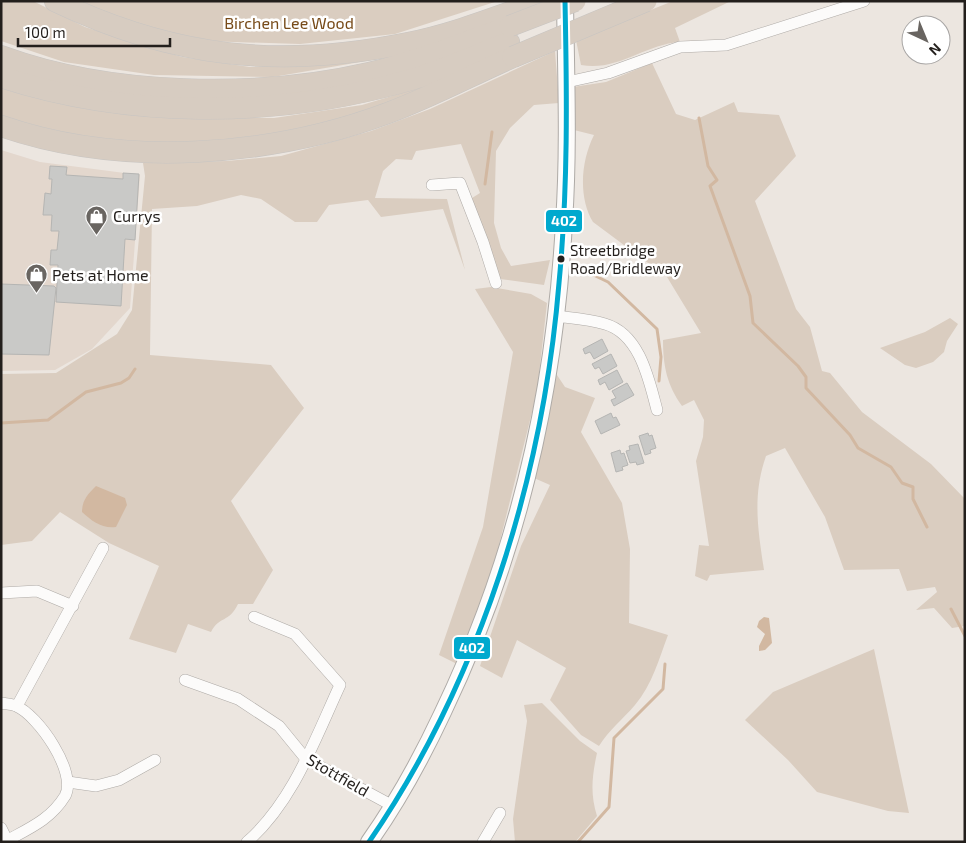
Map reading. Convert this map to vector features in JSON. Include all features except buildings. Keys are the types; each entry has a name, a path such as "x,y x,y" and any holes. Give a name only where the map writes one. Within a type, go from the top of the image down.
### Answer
{"highway":[{"path":"55,1 86,16 158,41 233,55 294,58 355,52 409,43 510,35 624,1"},
{"path":"1,126 67,143 132,151 213,151 273,143 325,133 389,112 510,35 542,1"},
{"path":"1,77 32,87 91,99 136,104 224,108 275,106 345,95 399,83 454,66 575,1"},
{"path":"1,56 31,67 122,84 211,91 330,80 370,72 646,1"}],"main road":[{"path":"369,842 393,806 426,749 466,665 507,555 536,439 558,294 564,221 567,82 565,1"}],"street":[{"path":"567,82 608,73 680,47 726,45 864,1"},
{"path":"432,185 460,183 483,242 496,283"},
{"path":"555,316 604,324 620,332 631,343 643,364 657,410"},
{"path":"18,706 103,548"},
{"path":"1,593 37,591 73,606"},
{"path":"247,842 279,807 306,759 340,685 295,634 254,617"},
{"name":"Stottfield","path":"186,680 238,698 279,726 306,759 393,806"},
{"path":"1,702 18,706 55,746 68,782 66,795 44,821 8,841 1,828"},
{"path":"68,782 96,786 119,780 155,760"},
{"path":"483,842 500,813"}],"shaded area":[{"path":"1,150 40,162 140,175 130,308 92,349 55,370 1,371"},
{"path":"96,486 125,498 127,505 116,527 102,526 82,512 84,501"},
{"path":"764,617 769,618 772,643 765,650 759,651 759,646 765,634 757,627 759,621"}],"green space":[{"path":"1,1 33,1 85,27 182,57 250,67 372,60 273,77 154,75 64,62 1,41"},
{"name":"Birchen Lee Wood","path":"81,1 498,1 395,34 300,44 204,41 116,18"},
{"path":"673,1 731,1 675,28 680,42 655,47 607,65 581,65 576,40"},
{"path":"555,51 559,103 534,105 510,128 496,151 494,223 501,248 511,266 550,260 544,285 500,279 472,198 480,193 461,144 416,151 412,160 396,159 383,171 375,198 447,199 465,270 443,209 381,217 368,200 329,205 317,222 295,222 261,199 241,195 197,206 152,209 150,355 271,365 304,408 231,501 273,570 253,604 238,604 235,610 217,624 211,632 188,624 176,653 129,639 159,566 109,543 60,512 32,541 1,545 1,374 56,373 117,334 132,310 145,176 143,163 227,161 281,156 371,131 430,109"},
{"path":"652,63 676,114 695,120 734,102 738,112 779,115 796,156 755,201 796,309 810,327 822,371 830,373 862,412 931,464 965,499 965,626 952,628 934,608 916,610 937,592 935,587 907,591 899,569 844,570 825,517 785,448 766,456 759,485 758,527 764,570 710,575 707,581 695,576 699,545 709,546 696,461 703,437 704,420 694,400 682,406 669,383 665,367 663,340 701,333 667,277 593,222 585,202 583,179 586,156 594,135 574,130 573,87 606,82"},
{"path":"458,76 318,129 168,147 77,140 1,120 1,84 83,108 151,116 274,118 362,105"},
{"path":"491,287 531,294 547,303 537,392 497,553 459,665 439,655 483,527 513,352 475,289"},
{"path":"950,318 958,324 947,341 944,352 933,362 916,368 905,365 880,348 925,332"},
{"path":"551,366 565,387 595,398 581,432 622,503 630,549 629,623 668,635 646,689 635,705 599,746 581,735 550,700 566,668 517,640 502,678 480,666 521,546 550,485 534,478"},
{"path":"874,649 909,813 888,811 817,792 788,760 745,720 773,692"},
{"path":"542,703 580,741 597,753 592,785 597,816 575,842 515,842 513,819 527,721 524,705"}],"waterway":[{"path":"699,118 708,166 717,180 710,186 750,296 753,323 798,366 806,377 806,388 850,435 858,448 891,467 902,483 913,487 913,499 927,527"},
{"path":"485,184 492,132"},
{"path":"569,267 583,270 608,282 657,329 661,357 659,381"},
{"path":"1,423 48,420 86,392 121,383 129,378 135,369"},
{"path":"951,609 965,636"},
{"path":"578,842 609,807 614,738 663,689 665,664"}],"transit line":[{"name":"402","path":"369,842 408,779 443,714 474,645 500,575 521,503 538,430 551,356 559,283 564,213 566,142 565,1"}],"place":[{"name":"Currys","path":"97,235"},
{"name":"Streetbridge Road/Bridleway","path":"561,259"},
{"name":"Pets at Home","path":"36,294"}]}
